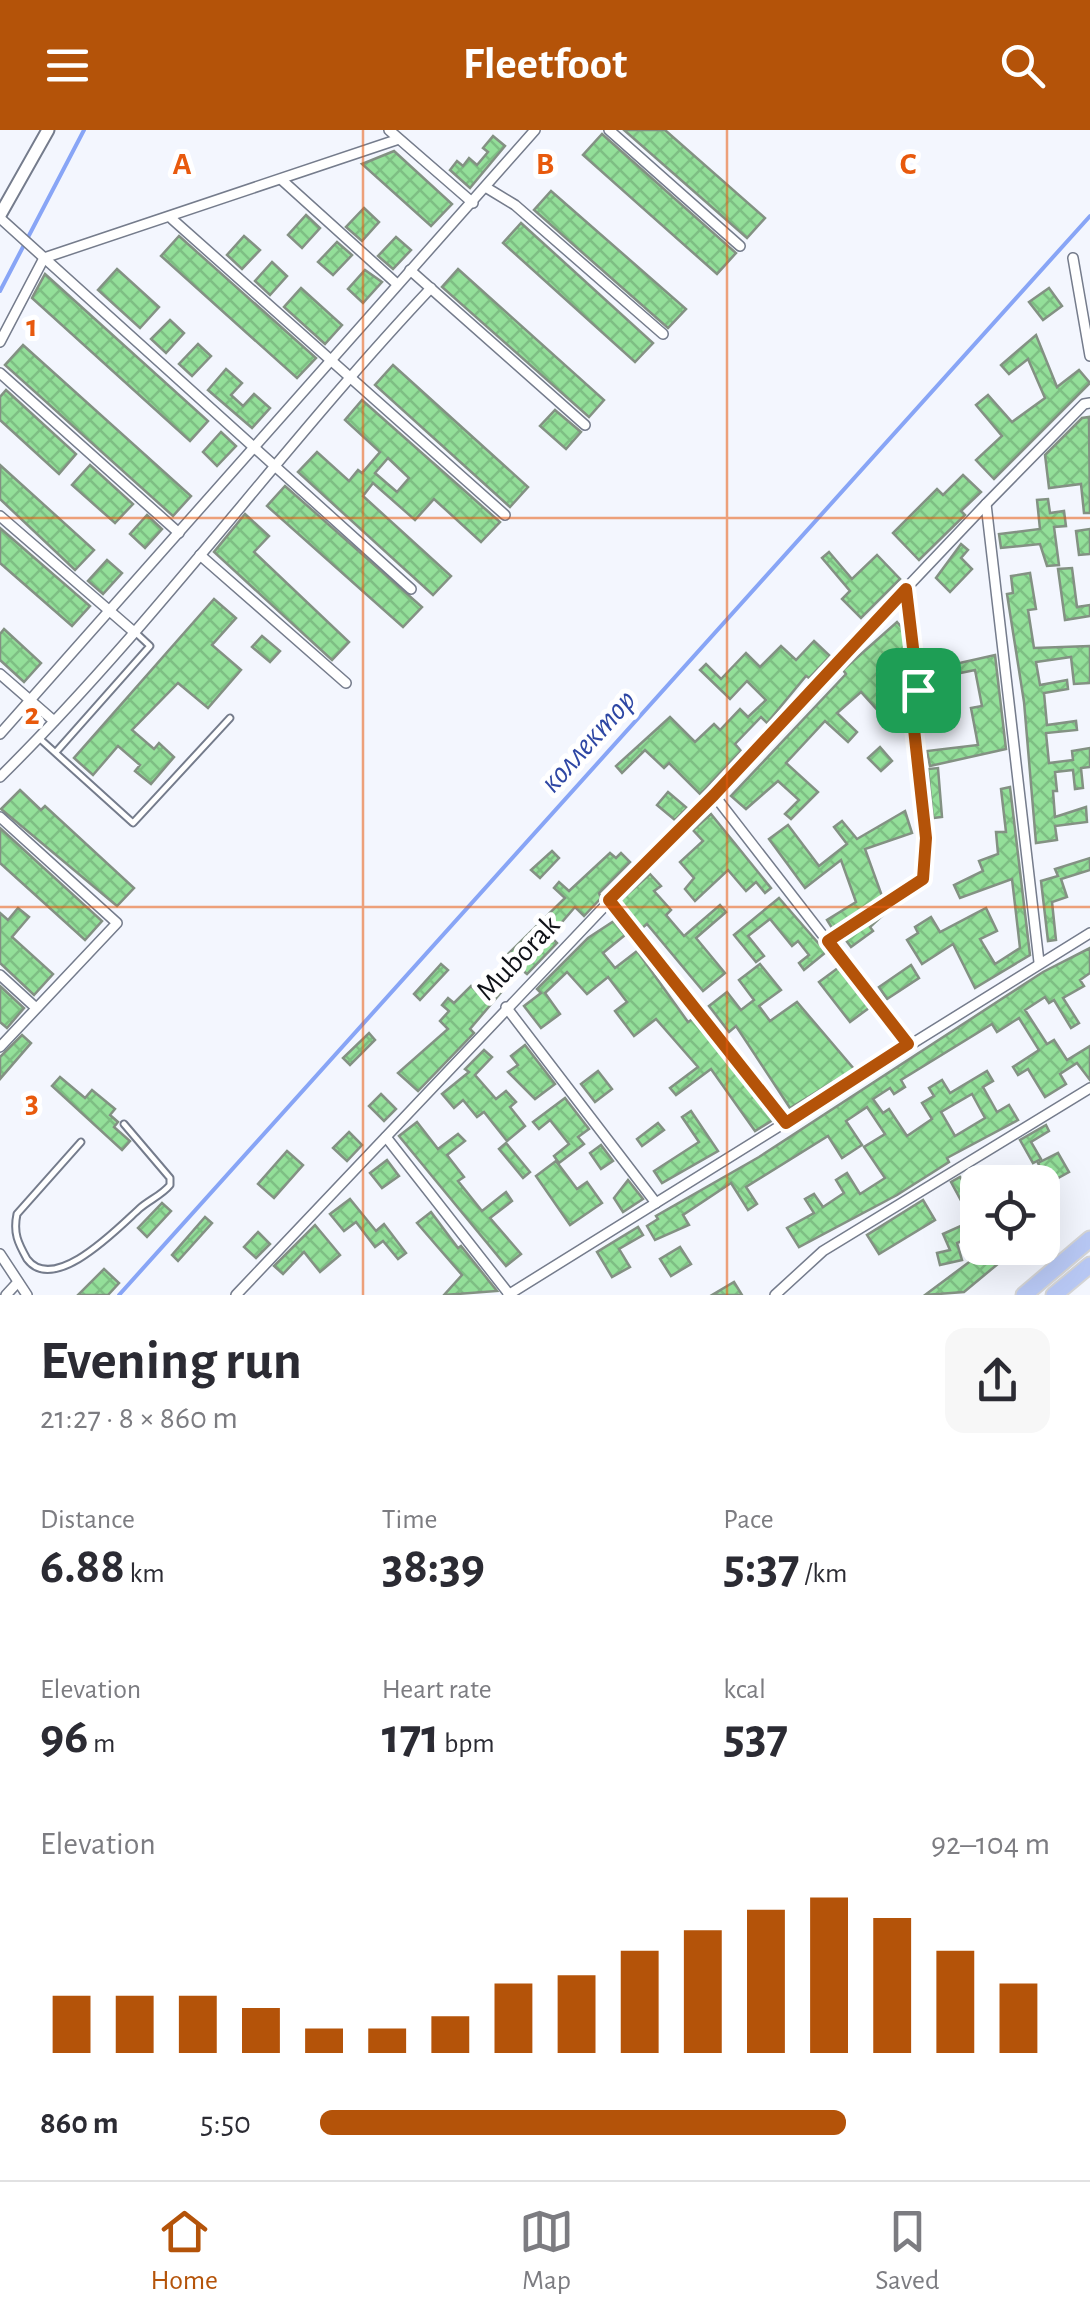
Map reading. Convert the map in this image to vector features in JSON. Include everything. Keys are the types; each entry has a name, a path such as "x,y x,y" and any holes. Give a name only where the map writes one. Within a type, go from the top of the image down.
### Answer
{"highway":[{"path":"1024,1295 1090,1239"},
{"path":"1054,1295 1090,1264"}],"street":[{"path":"48,130 0,216 410,589"},
{"path":"389,130 396,140 474,203"},
{"path":"0,734 397,284 474,203 534,130"},
{"path":"609,130 740,246"},
{"path":"0,342 44,258 172,219 396,140"},
{"path":"284,181 397,284"},
{"path":"486,188 515,206 663,334"},
{"path":"172,219 505,515"},
{"path":"1072,258 1090,356"},
{"path":"410,270 585,425"},
{"path":"0,777 134,632 350,374 431,288"},
{"path":"0,373 178,532"},
{"name":"Muborak","path":"236,1295 986,504 1084,404 1090,403"},
{"path":"986,504 1039,962"},
{"path":"0,516 134,632"},
{"path":"200,554 346,683"},
{"path":"828,941 923,879 926,838 914,729 918,690 906,589"},
{"path":"0,674 54,721"},
{"path":"714,795 908,1044"},
{"path":"0,817 118,923 0,1047"},
{"path":"609,900 786,1123"},
{"path":"386,1137 508,1294 1090,933"},
{"path":"0,975 35,1007"},
{"path":"506,1007 656,1203"},
{"path":"775,1295 823,1251 1090,1088"},
{"path":"0,1254 27,1295"},
{"path":"6,1295 18,1282"}],"lane":[{"path":"56,752 150,646 134,632"},
{"path":"39,738 133,824 230,718"},
{"path":"81,1142 17,1214 14,1229 33,1269 41,1273 59,1271 92,1257 170,1185 170,1178 124,1124"},
{"path":"18,1282 33,1269"}],"building":[{"path":"624,130 665,130 765,218 747,238"},
{"path":"602,134 736,253 717,274 583,155"},
{"path":"493,136 505,146 470,188 450,170 457,161 463,166 469,158 477,165 488,152 483,148"},
{"path":"394,151 452,204 431,226 362,164"},
{"path":"551,191 686,309 668,328 534,210"},
{"path":"364,208 379,222 362,241 346,227"},
{"path":"306,215 320,228 302,248 288,235"},
{"path":"521,223 653,343 635,362 503,243"},
{"path":"179,236 316,358 297,378 161,256"},
{"path":"244,236 260,250 242,269 227,255"},
{"path":"396,237 411,250 393,269 378,256"},
{"path":"337,242 352,255 333,275 318,262"},
{"path":"272,262 287,276 270,295 255,281"},
{"path":"117,269 159,307 140,328 98,290"},
{"path":"458,269 604,400 589,417 442,287"},
{"path":"365,270 382,282 363,303 348,289"},
{"path":"45,274 208,421 190,441 32,298"},
{"path":"301,288 342,325 325,344 284,307"},
{"path":"1049,288 1062,306 1043,320 1029,302"},
{"path":"170,320 184,333 166,353 151,339"},
{"path":"1036,335 1057,387 1079,370 1090,383 994,479 976,460 1002,436 976,405 988,395 1012,422 1045,398 1028,359 1009,374 1001,365"},
{"path":"198,344 211,356 192,376 179,364"},
{"path":"23,345 191,496 173,516 5,365"},
{"path":"393,365 528,487 510,507 375,385"},
{"path":"226,369 242,383 231,395 243,406 254,394 270,408 252,428 208,390"},
{"path":"6,390 76,454 59,474 0,420 0,397"},
{"path":"362,400 500,522 481,542 434,499 415,520 373,483 363,496 451,576 433,595 298,472 317,452 349,481 358,470 362,473 380,452 345,420","holes":["388,458 409,478 397,492 375,473"]},
{"path":"555,410 581,432 566,449 540,426"},
{"path":"1089,417 1090,513 1084,513 1081,484 1049,488 1045,455 1082,418"},
{"path":"221,432 236,446 217,466 203,452"},
{"path":"0,465 94,550 75,570 0,499"},
{"path":"90,465 133,504 115,523 72,485"},
{"path":"963,475 981,492 961,511 965,515 919,560 893,533 937,489 943,495"},
{"path":"285,486 422,607 403,627 267,506"},
{"path":"1048,499 1050,513 1064,511 1066,526 1054,527 1059,565 1047,566 1040,544 1001,548 999,534 1040,529 1037,500"},
{"path":"245,514 269,536 254,552 349,642 332,660 214,552"},
{"path":"147,515 162,529 145,548 130,534"},
{"path":"0,528 90,606 72,626 0,563"},
{"path":"1090,529 1090,554 1079,555 1076,531"},
{"path":"961,544 968,550 961,558 972,569 950,592 936,578"},
{"path":"829,552 852,579 877,555 900,579 861,618 842,599 850,591 822,558"},
{"path":"107,560 122,573 103,594 88,581"},
{"path":"1072,568 1077,607 1090,605 1090,616 1065,620 1058,569"},
{"path":"1030,573 1036,609 1028,610 1034,648 1090,646 1090,683 1074,684 1071,657 1036,662 1040,685 1067,680 1068,689 1044,693 1047,725 1076,721 1077,730 1046,733 1049,763 1073,760 1072,751 1090,748 1090,767 1081,768 1083,788 1075,789 1073,770 1055,772 1057,791 1053,791 1055,817 1086,807 1087,822 1055,826 1057,840 1036,843 1024,702 1007,594 1013,593 1011,576"},
{"path":"214,599 236,618 212,645 241,670 208,708 178,683 132,730 154,749 159,743 174,757 151,784 135,771 140,765 118,746 93,775 74,758"},
{"path":"897,622 903,629 905,648 891,660 909,682 910,692 881,714 861,692 837,713 857,732 848,742 825,721 786,763 818,792 791,819 785,814 799,800 778,781 746,809 731,796 846,674 843,670"},
{"path":"4,629 41,663 24,682 0,660 0,634"},
{"path":"262,636 280,651 270,662 252,647"},
{"path":"814,641 830,656 809,678 806,676 767,723 761,717 735,744 741,751 700,794 669,763 664,768 645,750 622,773 616,766 670,717 695,742 714,724 720,730 740,709 748,717 766,700 747,681 730,699 700,670 706,664 721,679 746,653 760,667 781,646 796,660"},
{"path":"995,655 1006,749 930,766 927,751 978,745 971,708 982,706 975,670 946,676 951,697 927,702 924,671"},
{"path":"880,747 892,761 881,771 868,758"},
{"path":"938,768 942,817 933,818 928,769"},
{"path":"1010,787 1030,955 975,988 953,944 922,964 907,940 918,933 915,927 931,917 940,932 986,908 997,931 980,939 995,964 1020,948 1012,879 960,898 954,885 983,871 979,861 998,854 996,832 1006,832 1001,789"},
{"path":"20,790 41,810 45,806 134,888 117,906 1,809"},
{"path":"668,792 687,808 675,820 657,805"},
{"path":"905,811 912,833 865,849 882,896 832,928 827,920 856,902 841,860 805,888 769,839 788,825 819,866 847,844 834,827 842,821 857,839"},
{"path":"711,814 771,888 765,893 756,882 746,891 728,870 695,901 685,889 694,878 680,862 703,841 693,830"},
{"path":"0,828 102,921 85,940 0,863"},
{"path":"552,851 559,858 540,878 531,870"},
{"path":"610,853 616,858 621,853 630,862 599,893 601,898 584,916 575,907 550,936 557,943 527,974 521,969 470,1029 474,1033 418,1091 398,1073 448,1029 440,1021 449,1011 442,1005 448,998 454,1003 471,986 476,991 487,978 491,982 511,959 507,955 565,898 554,888 559,882 569,891"},
{"path":"1090,858 1090,870 1061,879 1067,897 1052,902 1056,940 1048,941 1041,881 1058,876 1055,869"},
{"path":"650,874 661,886 654,891 671,910 666,915 684,936 720,905 726,912 696,938 725,973 703,991 647,924 642,928 620,901"},
{"path":"779,898 826,952 804,970 799,963 809,955 798,941 792,946 770,919 748,936 764,956 756,962 734,935"},
{"path":"18,908 29,917 12,937 53,974 34,995 0,963 0,913 8,920"},
{"path":"884,914 870,927 873,931 851,947 845,939"},
{"path":"614,921 625,935 603,953 615,968 637,951 688,1022 693,1019 773,1120 755,1131 711,1069 676,1095 670,1088 698,1067 656,1019 634,1036 615,1011 627,1002 608,977 587,994 567,972 545,993 560,1014 541,1028 524,1006 541,993 537,989 588,938"},
{"path":"1090,948 1090,973 1080,980 1084,986 1063,998 1079,1023 1071,1028 1054,1000 1049,1003 1045,997 1025,1010 1047,1044 1054,1040 1067,1060 1090,1046 1090,1080 1077,1063 1060,1074 1066,1084 1045,1097 1028,1069 1018,1075 1013,1067 1039,1050 1019,1018 997,1032 992,1024 901,1080 905,1087 894,1094 890,1088 873,1099 883,1113 889,1109 907,1136 932,1119 922,1103 934,1096 929,1088 942,1080 950,1093 987,1071 993,1081 983,1087 997,1112 1009,1105 1018,1120 947,1158 949,1162 897,1195 799,1247 787,1228 814,1213 805,1199 814,1194 823,1207 844,1193 836,1180 847,1173 860,1194 885,1178 864,1147 885,1134 867,1107 846,1121 862,1145 842,1158 828,1136 746,1187 757,1204 748,1210 731,1183 683,1215 689,1225 655,1240 647,1226 658,1219 656,1216 759,1157 1043,972","holes":["972,1094 985,1118 955,1136 941,1112"]},
{"path":"441,964 448,970 420,1000 414,994"},
{"path":"760,964 781,990 759,1006 770,1021 797,1002 854,1069 790,1108 736,1026 729,1032 709,1006 727,992 741,1010 754,1000 739,980"},
{"path":"911,965 919,978 887,999 879,987"},
{"path":"838,968 869,1008 850,1022 819,982"},
{"path":"0,986 24,1008 7,1028 0,1022"},
{"path":"369,1033 375,1040 350,1065 343,1058"},
{"path":"22,1035 31,1043 0,1079 0,1057"},
{"path":"525,1045 555,1084 535,1099 508,1072 518,1065 511,1056"},
{"path":"484,1050 492,1057 475,1075 496,1099 506,1091 516,1102 510,1107 525,1126 507,1141 484,1112 477,1117 463,1100 454,1108 442,1094 469,1072 465,1069"},
{"path":"598,1071 612,1089 595,1102 581,1084"},
{"path":"60,1077 85,1098 92,1090 115,1109 110,1115 118,1122 114,1127 130,1141 122,1150 52,1086"},
{"path":"381,1094 396,1109 384,1121 369,1106"},
{"path":"565,1098 589,1129 578,1137 584,1144 559,1163 554,1156 569,1144 550,1120 539,1129 533,1122"},
{"path":"691,1111 718,1151 662,1183 654,1171 699,1142 682,1117"},
{"path":"417,1122 438,1149 458,1134 465,1141 447,1155 464,1177 458,1181 482,1211 506,1192 512,1201 490,1218 521,1254 506,1266 399,1136"},
{"path":"658,1123 664,1130 642,1146 637,1139"},
{"path":"1046,1125 1049,1131 1031,1142 1041,1159 1033,1163 1020,1140"},
{"path":"349,1132 362,1145 347,1161 333,1148"},
{"path":"506,1143 530,1172 523,1178 499,1149"},
{"path":"601,1145 613,1161 601,1169 590,1153"},
{"path":"287,1151 303,1165 274,1198 258,1184"},
{"path":"1058,1153 1069,1172 1060,1177 1060,1165 1038,1163"},
{"path":"387,1160 399,1176 382,1188 370,1173"},
{"path":"556,1161 577,1189 587,1182 602,1203 570,1225 536,1176"},
{"path":"960,1177 960,1199 951,1182"},
{"path":"628,1180 643,1199 623,1212 614,1198"},
{"path":"350,1199 376,1231 384,1224 406,1253 398,1259 383,1241 375,1247 356,1222 344,1231 330,1214"},
{"path":"923,1200 935,1220 879,1254 867,1235"},
{"path":"162,1203 171,1211 147,1237 138,1228"},
{"path":"431,1212 497,1291 444,1295 462,1275 417,1223"},
{"path":"205,1217 212,1223 178,1261 172,1255"},
{"path":"315,1225 340,1255 320,1272 304,1252 283,1274 274,1266"},
{"path":"960,1226 960,1260 940,1265 937,1253 950,1250 943,1234"},
{"path":"638,1227 643,1235 619,1249 630,1267 612,1277 597,1252"},
{"path":"258,1232 270,1244 256,1258 244,1247"},
{"path":"680,1247 691,1264 671,1276 660,1259"},
{"path":"965,1265 997,1265 964,1292 925,1295"},
{"path":"104,1269 119,1283 108,1295 78,1295"},
{"path":"734,1282 742,1295 712,1295"}],"waterway":[{"path":"0,291 84,130"},
{"name":"коллектор","path":"119,1295 1090,216"}],"route":[{"path":"906,589 918,690 914,729 924,799 923,879 828,941 908,1044 786,1123 609,900 714,795 906,589"}]}
